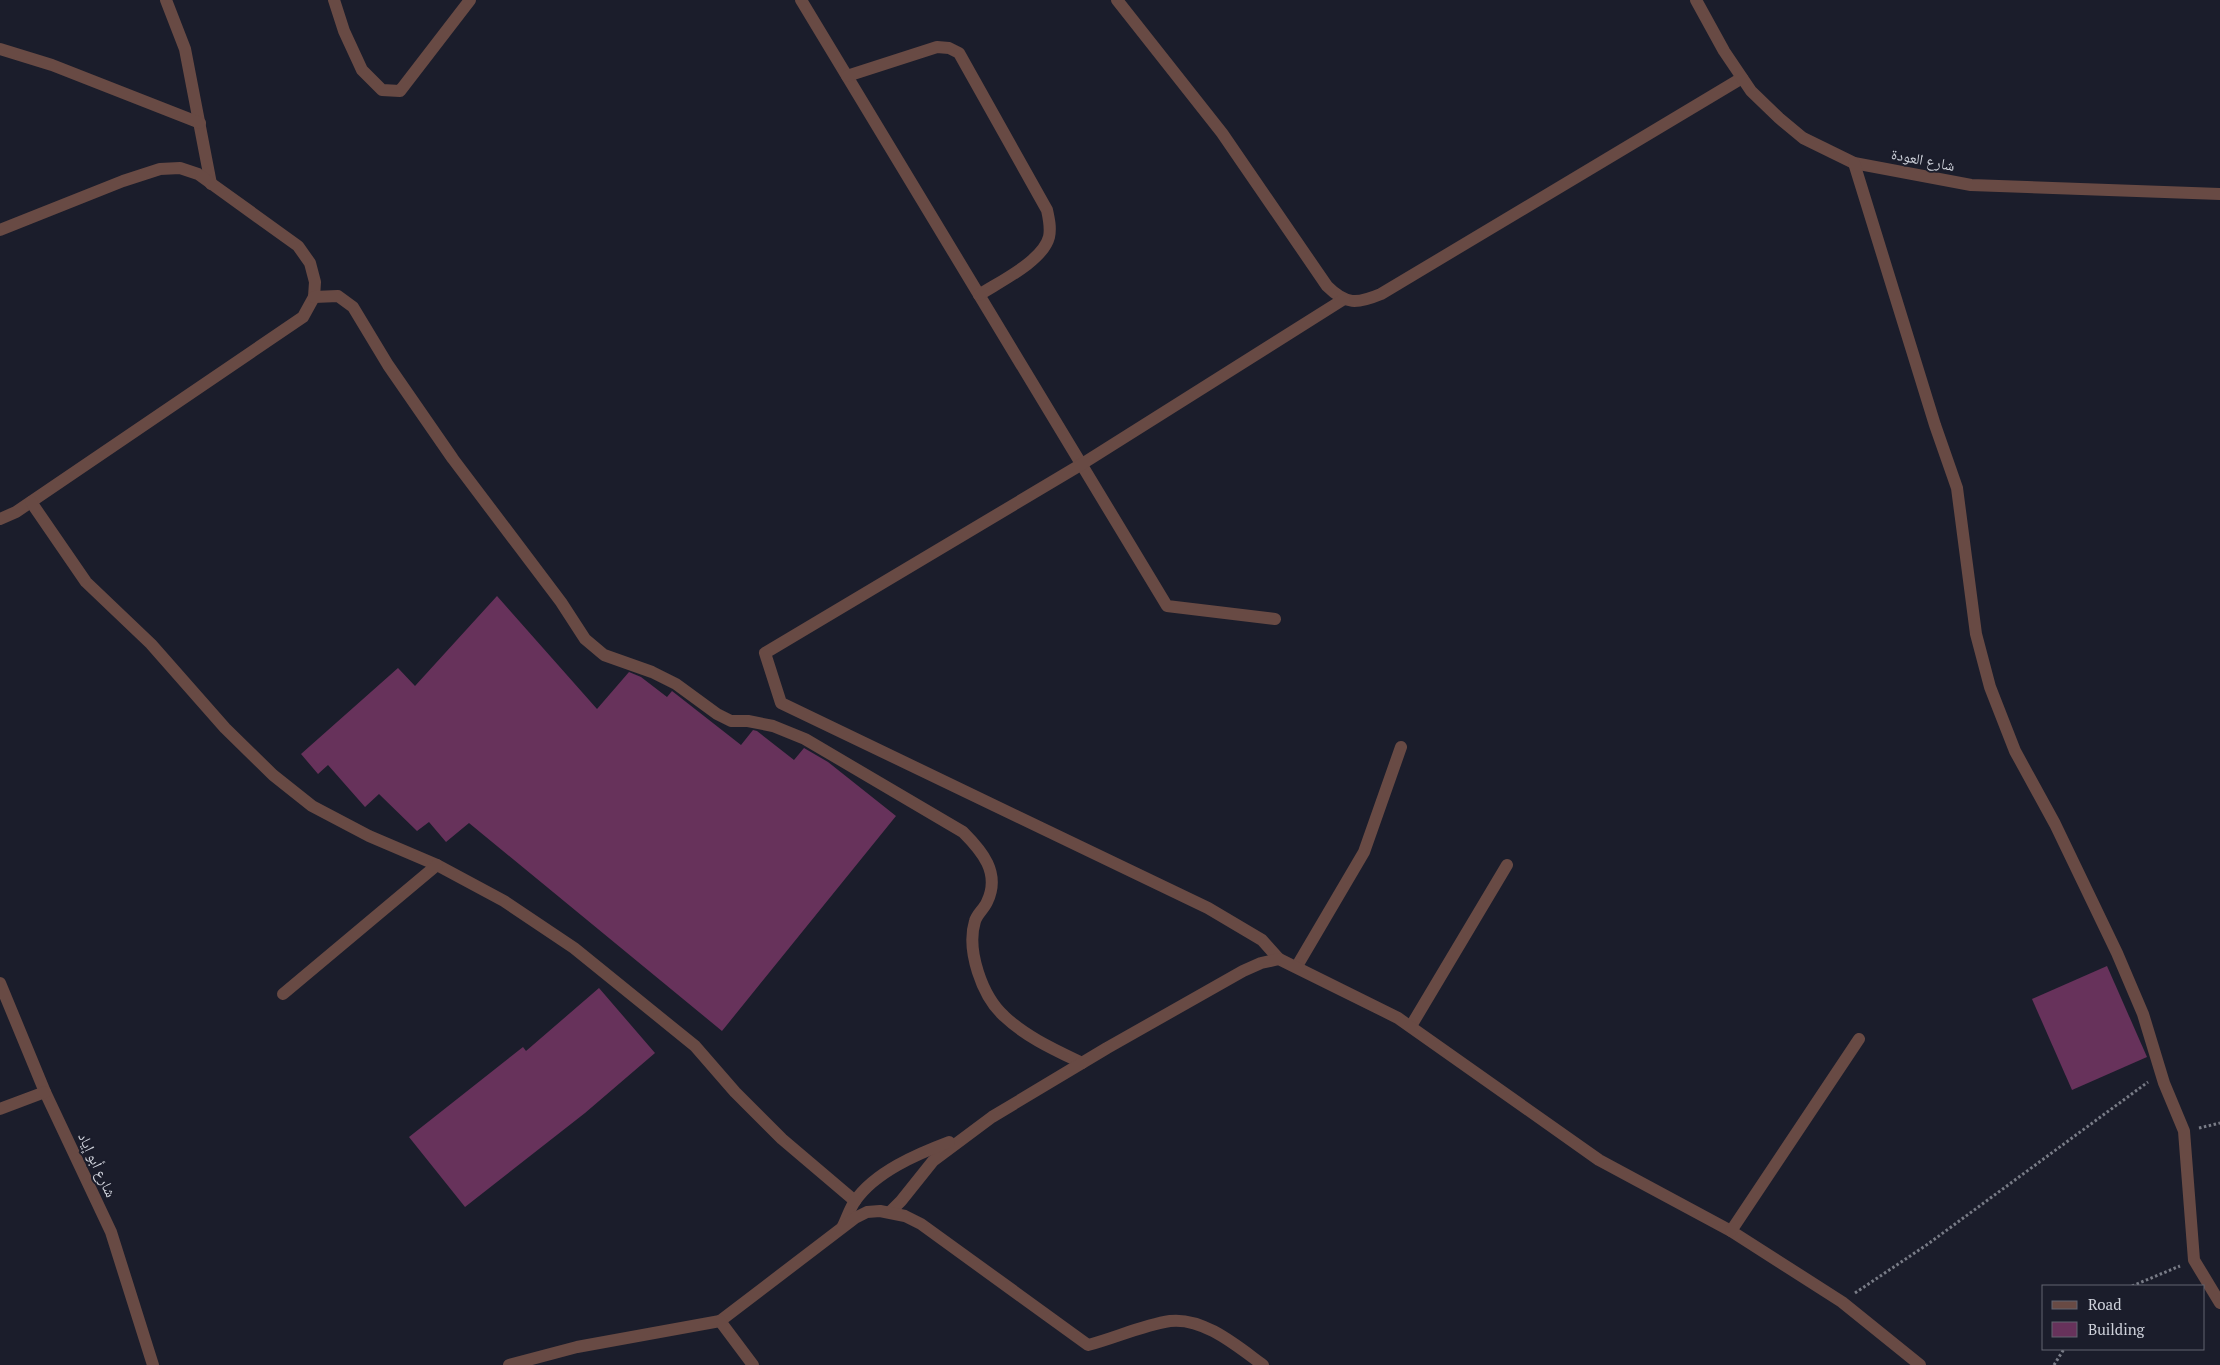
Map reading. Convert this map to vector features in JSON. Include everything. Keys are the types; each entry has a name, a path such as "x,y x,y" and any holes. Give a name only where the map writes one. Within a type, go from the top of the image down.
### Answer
{"street":[{"path":"166,0 185,49 211,184"},
{"path":"334,0 344,31 362,70 382,90 400,91 470,0"},
{"path":"802,0 1167,606 1275,619"},
{"path":"1117,0 1222,133 1327,286 1337,296 1350,301 1364,301 1381,294 1742,78"},
{"name":"شارع العودة","path":"1696,0 1724,51 1751,91 1803,138 1854,163 1971,185 2220,194"},
{"path":"847,76 937,47 949,48 959,54 1048,210 1050,223 1049,238 1040,253 1018,270 979,295"},
{"path":"0,49 52,65 200,122"},
{"path":"1854,163 1956,488 1976,634 1990,687 2016,751 2055,824 2117,953 2143,1014 2161,1073 2184,1131 2194,1260 2220,1304"},
{"path":"0,230 123,181 160,169 180,168 198,174 298,246 310,263 315,282 314,297 302,317 31,502 0,519"},
{"path":"314,297 338,296 353,307 388,365 453,459 561,602 585,639 604,655 652,672 676,684 717,714 731,721 748,721 774,726 805,739 963,832 981,850 990,868 992,881 988,901 975,921 972,949 977,971 1002,1015 1024,1032 1082,1063"},
{"path":"1344,299 1082,464 765,652 781,703 1208,908 1262,940 1279,959 1297,966 1398,1018 1599,1160 1732,1231 1842,1302 1920,1365"},
{"path":"31,502 86,582 151,644 225,728 273,774 312,806 369,836 438,865 504,901 574,948 695,1046 735,1092 782,1139 855,1201"},
{"path":"1297,966 1364,852 1401,747"},
{"path":"283,994 438,865"},
{"path":"1411,1026 1507,865"},
{"path":"890,1212 933,1161 961,1138 992,1117 1243,971 1261,963 1279,959"},
{"name":"شارع أبو إياد","path":"0,983 45,1092 110,1232 153,1365"},
{"path":"1732,1231 1859,1039"},
{"path":"0,1109 45,1092"},
{"path":"843,1226 855,1201 874,1181 896,1167 930,1150 961,1138"},
{"path":"509,1365 577,1347 720,1321 843,1226 867,1212 890,1212 921,1224 1088,1345 1172,1321 1188,1322 1223,1337 1264,1365"},
{"path":"720,1321 753,1365"}],"path":[{"path":"1842,1302 1928,1244 2161,1073"},
{"path":"2184,1131 2220,1123"},
{"path":"2134,1285 2194,1260"},
{"path":"2054,1365 2063,1350"}],"building":[{"path":"497,596 597,709 629,672 641,677 667,697 672,691 741,745 753,730 757,731 794,760 804,748 828,762 896,816 722,1031 469,823 446,842 429,822 417,831 379,794 365,807 328,765 318,774 301,754 398,668 415,686"},
{"path":"2107,966 2147,1057 2072,1090 2032,999"},
{"path":"599,988 655,1053 585,1113 465,1207 409,1137 523,1047 526,1051"}]}
